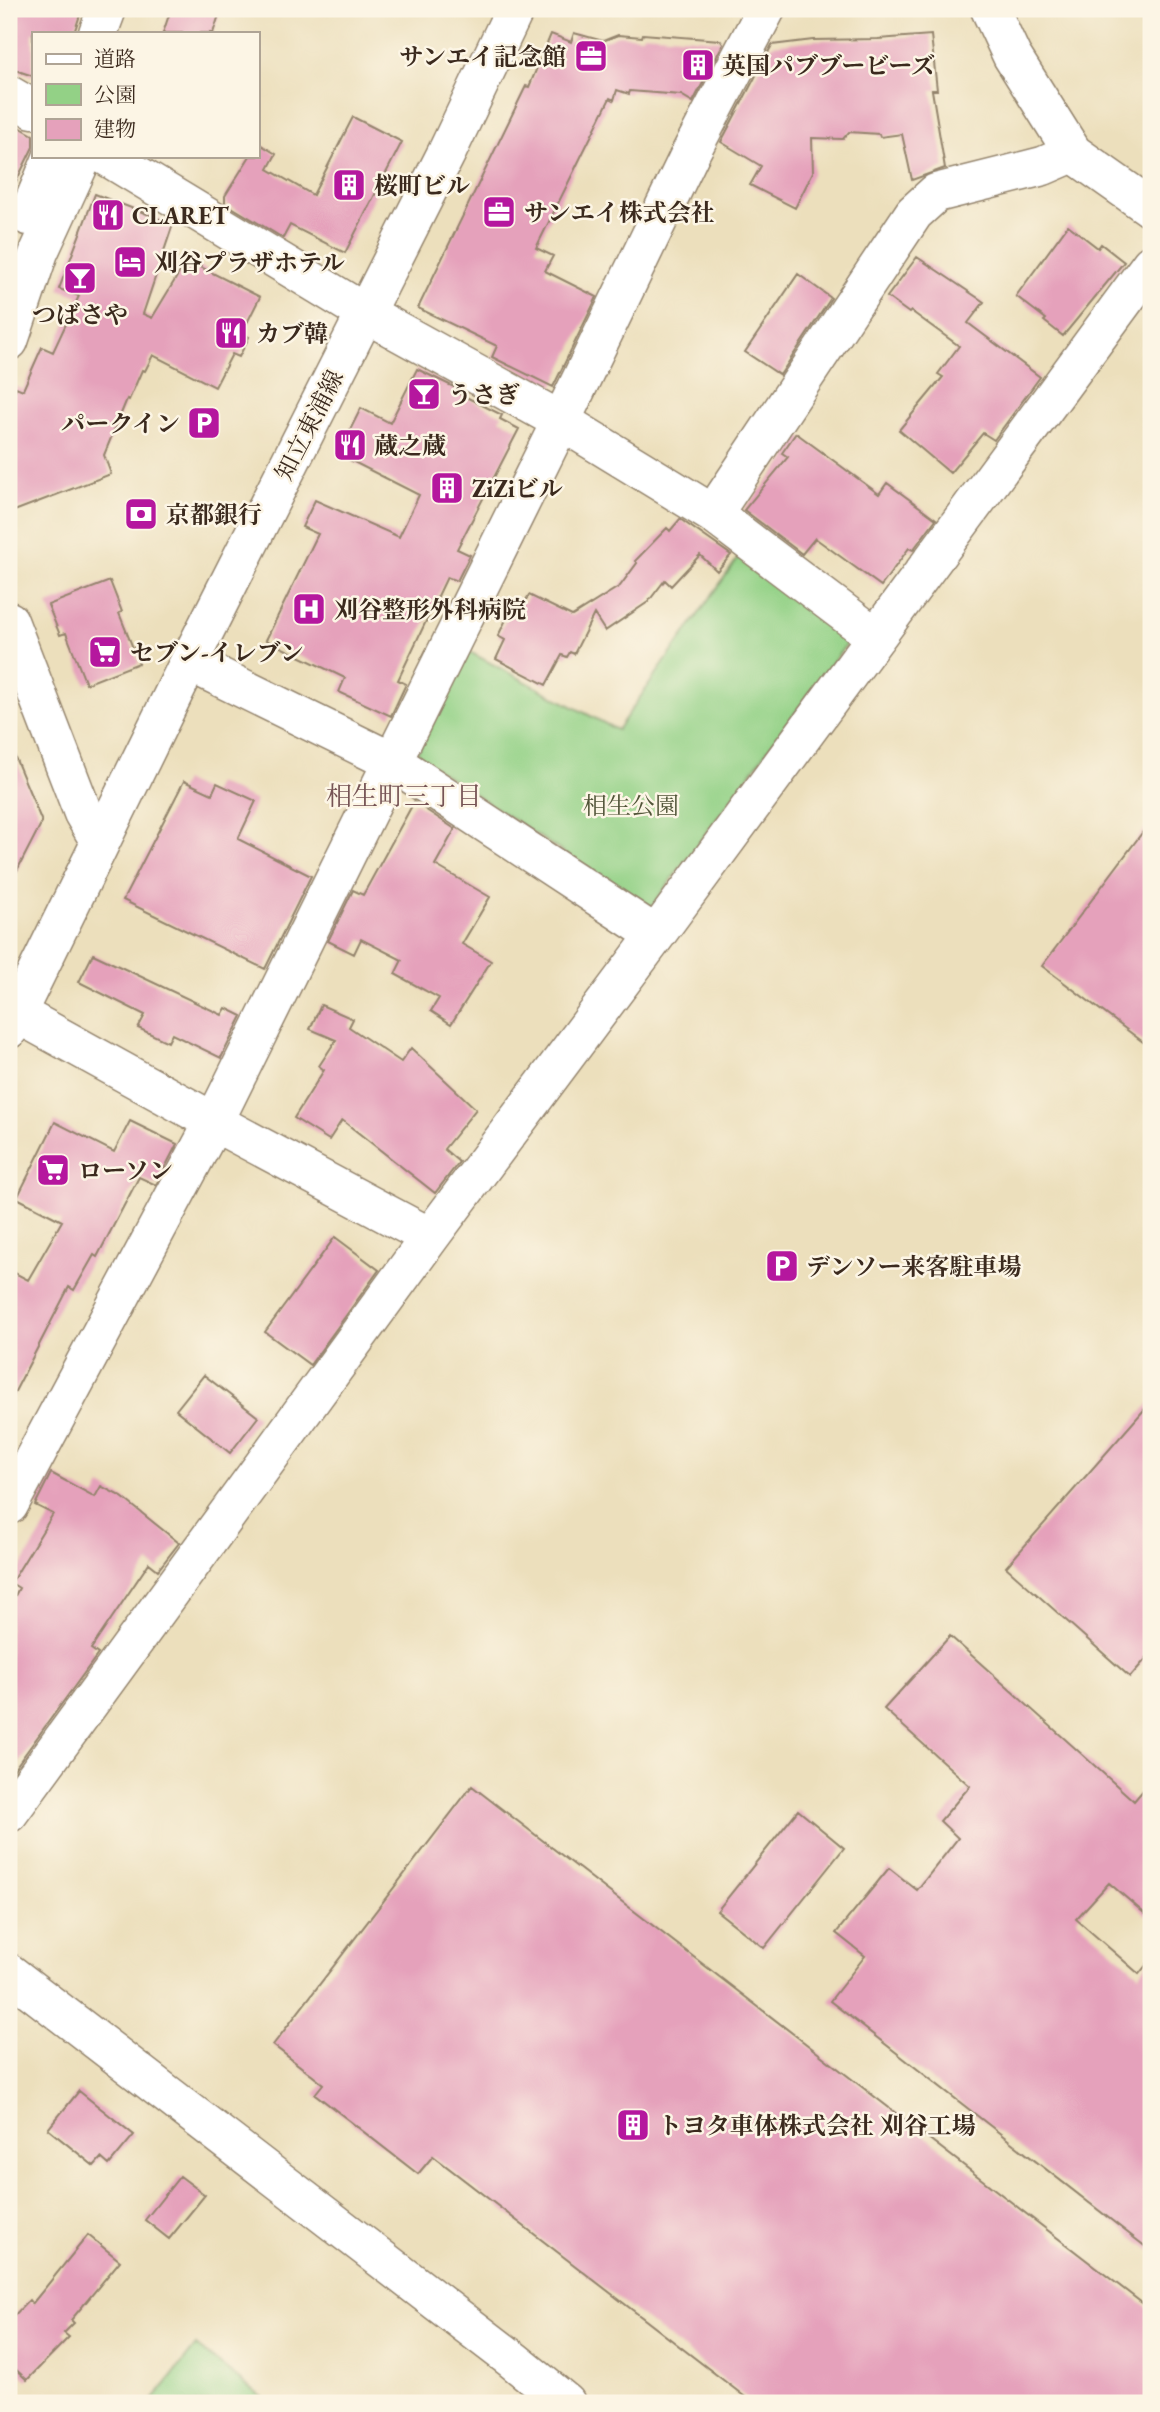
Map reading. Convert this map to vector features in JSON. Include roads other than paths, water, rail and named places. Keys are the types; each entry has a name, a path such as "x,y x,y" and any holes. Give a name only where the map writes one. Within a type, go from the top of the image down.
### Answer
{"street":[{"path":"98,32 107,9"},
{"path":"123,32 131,9"},
{"name":"知立東浦線","path":"11,1017 447,152 515,9"},
{"path":"9,1505 214,1122 691,152 766,9"},
{"path":"990,9 1012,55 1073,153 1151,208"},
{"path":"9,95 32,108"},
{"path":"713,514 914,213 936,193 1043,166 1073,153"},
{"path":"9,263 52,158"},
{"path":"9,341 39,252 82,158"},
{"path":"109,158 365,313 561,421 713,514 876,637"},
{"path":"9,1813 430,1237 1151,264"},
{"path":"9,621 83,813 100,842"},
{"path":"189,663 393,761 656,935"},
{"path":"11,1017 430,1237"},
{"path":"9,1973 566,2403"}],"place":[{"name":"サンエイ記念館","path":"591,56"},
{"name":"英国パブブービーズ","path":"698,65"},
{"name":"桜町ビル","path":"349,185"},
{"name":"サンエイ株式会社","path":"499,212"},
{"name":"CLARET","path":"108,215"},
{"name":"刈谷プラザホテル","path":"130,262"},
{"name":"つばさや","path":"80,278"},
{"name":"カブ韓","path":"231,333"},
{"name":"うさぎ","path":"424,394"},
{"name":"パークイン","path":"204,423"},
{"name":"蔵之蔵","path":"350,445"},
{"name":"ZiZiビル","path":"447,488"},
{"name":"京都銀行","path":"141,514"},
{"name":"刈谷整形外科病院","path":"309,609"},
{"name":"セブン-イレブン","path":"105,652"},
{"name":"ローソン","path":"53,1170"},
{"name":"デンソー来客駐車場","path":"782,1266"},
{"name":"トヨタ車体株式会社 刈谷工場","path":"633,2125"}],"district":[{"name":"相生町三丁目","path":"404,796"}],"park label":[{"name":"相生公園","path":"631,805"}]}
